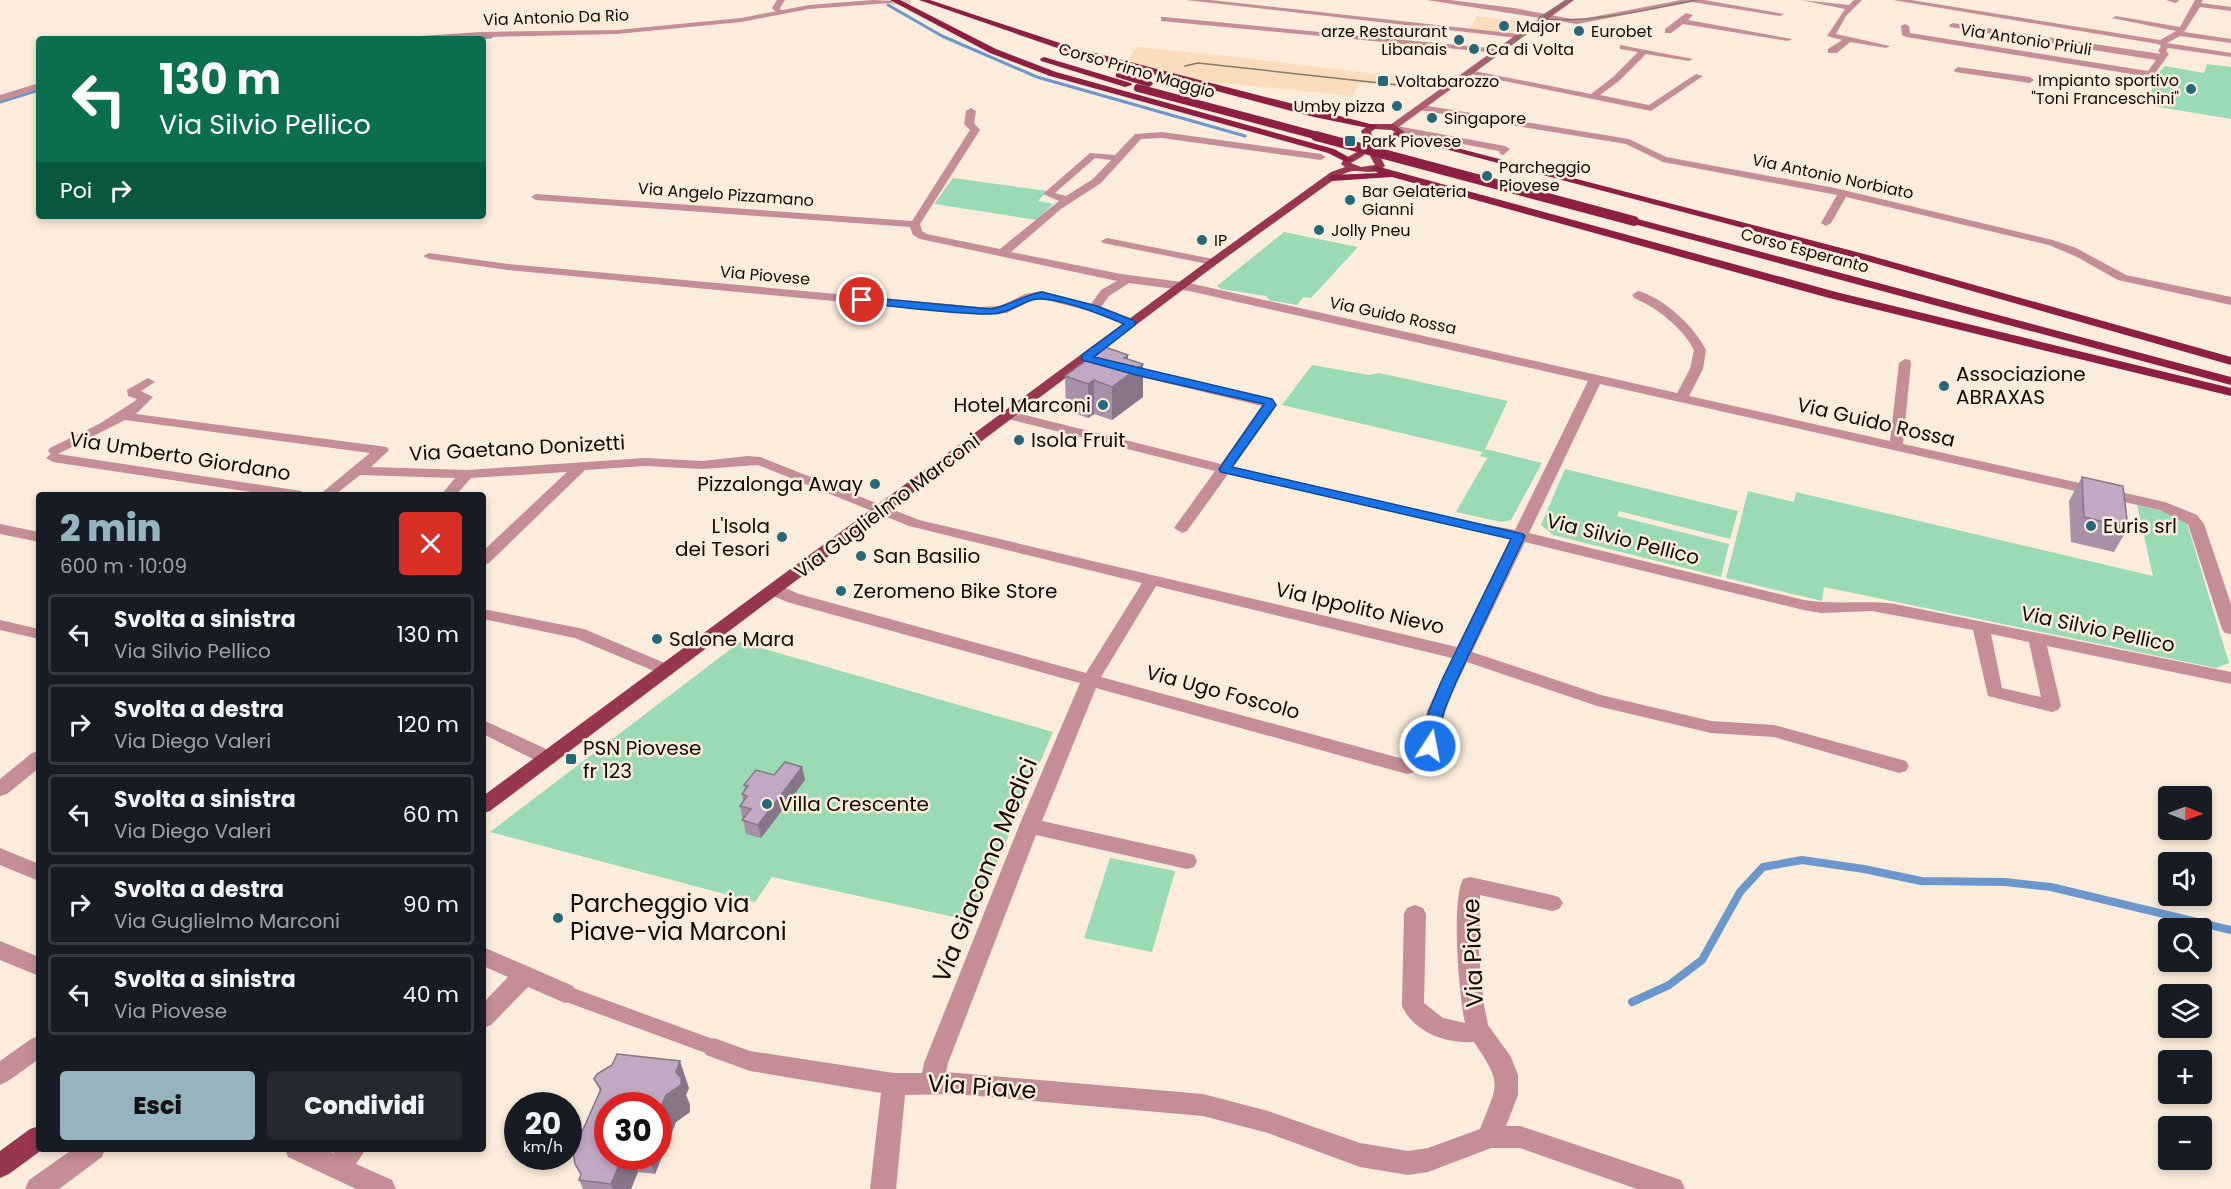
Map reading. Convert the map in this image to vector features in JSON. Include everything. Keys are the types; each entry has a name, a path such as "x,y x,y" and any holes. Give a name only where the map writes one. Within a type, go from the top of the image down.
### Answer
{"highway":[{"path":"902,0 989,39"},
{"path":"916,0 1012,40"},
{"path":"923,0 1069,49 1317,115 1373,126"},
{"path":"892,1 993,51 1042,70 1108,91 1331,151 1350,164"},
{"name":"Corso Primo Maggio","path":"1042,51 1063,59 1373,147"},
{"name":"Corso Primo Maggio","path":"1030,54 1138,88 1373,147"},
{"path":"1396,130 1864,256 2231,361"},
{"name":"Corso Esperanto","path":"1373,147 2231,381"},
{"path":"1376,169 1833,295 2231,393"},
{"path":"1332,178 1397,174"},
{"name":"Corso Esperanto","path":"1637,218 2231,372"}],"main road":[{"path":"1350,164 1376,169 1380,163 1375,156 1396,130 1469,72 1570,0"},
{"path":"1350,164 1369,141 1366,131 1373,126 1396,130"},
{"name":"Via Guglielmo Marconi","path":"486,804 1213,262 1350,164"},
{"path":"0,1166 36,1139"}],"street":[{"path":"778,12 776,8 780,0"},
{"path":"1190,0 1518,36"},
{"path":"1431,0 1514,10 1577,22 1693,1 1780,14"},
{"path":"1805,0 1850,8"},
{"path":"1858,0 1843,15 1831,36 1886,46"},
{"path":"1897,0 2030,21 2231,64"},
{"path":"2170,0 2175,1"},
{"name":"Via Antonio Da Rio","path":"463,36 617,32 735,21 809,7 892,1"},
{"path":"1668,31 1701,5 1693,1"},
{"path":"2162,50 2182,28 2198,2 2231,9"},
{"path":"2116,18 2182,28 2231,41"},
{"path":"1164,19 1499,51"},
{"path":"1681,21 1788,39"},
{"path":"1998,66 2030,21"},
{"name":"Via Antonio Priuli","path":"1905,26 1906,35 2150,74 2157,66 2162,50"},
{"path":"1953,26 2162,50 2231,55"},
{"path":"2182,28 2200,26"},
{"path":"1831,51 1848,39"},
{"path":"1623,47 1689,59"},
{"path":"1592,97 1616,79 1644,51"},
{"path":"1958,70 1998,66 2030,80"},
{"path":"1469,72 1651,108 1699,76"},
{"path":"0,98 36,87"},
{"name":"Via Antonio Norbiato","path":"1422,108 1629,142 1663,159 1843,193 2053,243 2082,253 2107,271 2122,278 2231,301"},
{"path":"971,111 969,124 975,130 915,224 917,232 924,237 1121,278 1182,286"},
{"path":"1396,130 1505,149 1503,152"},
{"path":"1003,253 1067,200 1097,181 1138,136 1151,135 1321,157"},
{"path":"1067,200 1048,194 1093,155 1117,158"},
{"path":"1826,223 1843,193"},
{"name":"Via Angelo Pizzamano","path":"536,197 915,224"},
{"path":"1107,241 1213,262"},
{"name":"Via Piovese","path":"429,256 508,267 980,311 1010,308 1035,295 1094,308 1132,323"},
{"path":"1094,308 1105,292 1124,281 1121,278"},
{"name":"Via Guido Rossa","path":"1182,286 2181,512 2192,518 2231,627"},
{"path":"1638,295 1649,298 1662,309 1692,338 1700,350 1698,365 1681,398"},
{"path":"1085,358 1268,402 1270,405 1182,528"},
{"path":"1896,446 1905,363"},
{"path":"1519,536 1596,378"},
{"path":"123,416 145,400 146,397 133,393 148,382"},
{"name":"Via Silvio Pellico","path":"1009,415 1225,469 1590,552 1804,605 1821,608 1872,606 2231,678"},
{"name":"Via Umberto Giordano","path":"123,416 54,454 283,492"},
{"name":"Via Gaetano Donizetti","path":"123,416 382,450 357,471"},
{"name":"Via Gaetano Donizetti","path":"357,471 467,474 645,462 702,465 748,460 760,461 880,511"},
{"path":"486,557 580,466"},
{"path":"330,492 357,471"},
{"path":"451,492 467,474"},
{"name":"Via Ippolito Nievo","path":"880,511 914,523 1461,654 1597,700 1711,727 1774,731 1899,766"},
{"path":"0,529 36,536"},
{"name":"Via Ugo Foscolo","path":"774,590 793,598 1407,766 1422,763 1430,746 1436,711 1461,654 1519,536"},
{"name":"Via Giacomo Medici","path":"933,1082 936,1064 1029,826 1090,679 1151,581"},
{"path":"486,615 578,633 666,670"},
{"path":"0,625 36,633"},
{"path":"1981,627 1994,692 2052,706 2037,638"},
{"path":"486,727 548,758"},
{"path":"0,789 36,760"},
{"path":"1029,826 1187,861"},
{"path":"0,856 36,872"},
{"name":"Via Piave","path":"1489,1137 1504,1104 1508,1082 1501,1060 1476,1023 1468,952 1470,885 1552,903"},
{"name":"Via Piave","path":"1415,914 1413,1006 1424,1019 1438,1029 1466,1034 1480,1032"},
{"path":"0,950 36,966"},
{"name":"Via Piave","path":"486,957 565,993 750,1060 894,1084 933,1082 1203,1105 1268,1122 1360,1155 1408,1163 1428,1160 1465,1148 1489,1137 1520,1137 1672,1189"},
{"path":"486,1015 525,975"},
{"path":"0,1074 36,1048"},
{"path":"883,1189 894,1084"},
{"path":"38,1189 89,1152"},
{"path":"304,1152 382,1189"},
{"path":"336,1167 351,1152"}],"shaded area":[{"path":"1477,16 1524,22 1510,33 1469,29"},
{"path":"1137,47 1443,82 1432,90 1360,83 1352,96 1201,81 1127,61"}],"green space":[{"name":"Impianto sportivo \"Toni Franceschini\"","path":"2207,64 2231,67 2231,119 2147,105 2157,74 2165,66 2204,73"},
{"path":"953,178 1047,191 1038,201 1053,204 1037,220 934,204"},
{"path":"1284,232 1358,247 1311,298 1303,297 1297,305 1269,300 1266,296 1221,289 1217,286"},
{"path":"1312,365 1369,375 1379,373 1508,401 1485,449 1542,463 1511,520 1501,522 1456,512 1487,458 1480,456 1482,452 1282,405"},
{"path":"1565,469 1738,511 1730,539 1619,511 1617,516 1729,544 1721,577 1553,535 1541,525"},
{"path":"1748,491 1794,502 1796,492 2153,576 2137,505 2173,513 2186,520 2229,663 2216,668 1824,587 1822,601 1726,578"},
{"path":"740,642 1053,732 972,921 772,877 755,902 490,832"},
{"path":"1110,858 1175,871 1152,952 1084,938"}],"building":[{"path":"1105,347 1128,355 1124,358 1143,364 1112,387 1094,380 1088,384 1065,376"},
{"path":"2082,477 2123,486 2128,528 2084,517"},
{"path":"785,762 802,767 758,825 742,820 751,809 740,806 747,796 742,794 748,786 744,785 756,770 774,775"},
{"path":"617,1054 680,1061 676,1072 681,1078 681,1085 670,1092 600,1092 601,1089 594,1079 597,1074 612,1065"},
{"path":"594,1105 594,1170 617,1170 611,1184 579,1180 581,1174 579,1170 582,1170 582,1132"}],"waterway":[{"path":"888,5 942,36 1037,77 1245,136"},
{"path":"486,37 491,37"},
{"path":"0,102 36,91"},
{"path":"1632,1002 1669,985 1702,960 1740,892 1763,867 1802,860 1864,869 1921,881 2005,882 2051,887 2231,930"}],"tunnel":[{"path":"890,1 911,0"}],"tram line":[{"path":"1539,18 1567,0"},
{"path":"1185,66 1198,63 1426,88 1445,88 1458,84 1545,19 1602,17 1697,0"}],"place":[{"name":"Major","path":"1504,26"},
{"name":"Eurobet","path":"1579,31"},
{"name":"arze Restaurant Libanais","path":"1459,40"},
{"name":"Ca di Volta","path":"1474,49"},
{"name":"Voltabarozzo","path":"1383,81"},
{"name":"Impianto sportivo \"Toni Franceschini\"","path":"2191,89"},
{"name":"Umby pizza","path":"1397,106"},
{"name":"Singapore","path":"1432,118"},
{"name":"Park Piovese","path":"1350,141"},
{"name":"Parcheggio Piovese","path":"1487,176"},
{"name":"Bar Gelateria Gianni","path":"1350,200"},
{"name":"Jolly Pneu","path":"1319,230"},
{"name":"IP","path":"1202,240"},
{"name":"Associazione ABRAXAS","path":"1944,386"},
{"name":"Hotel Marconi","path":"1103,405"},
{"name":"Isola Fruit","path":"1019,440"},
{"name":"Pizzalonga Away","path":"875,484"},
{"name":"Euris srl","path":"2091,526"},
{"name":"L'Isola dei Tesori","path":"782,537"},
{"name":"San Basilio","path":"861,556"},
{"name":"Zeromeno Bike Store","path":"841,591"},
{"name":"Salone Mara","path":"657,639"},
{"name":"PSN Piovese fr 123","path":"571,759"},
{"name":"Villa Crescente","path":"767,804"},
{"name":"Parcheggio via Piave-via Marconi","path":"558,918"}],"route":[{"path":"862,300 991,312 1010,308 1035,295 1042,295 1094,308 1132,323 1085,358 1114,367 1268,402 1270,405 1225,469 1447,522 1519,536 1436,711 1430,746"}]}
